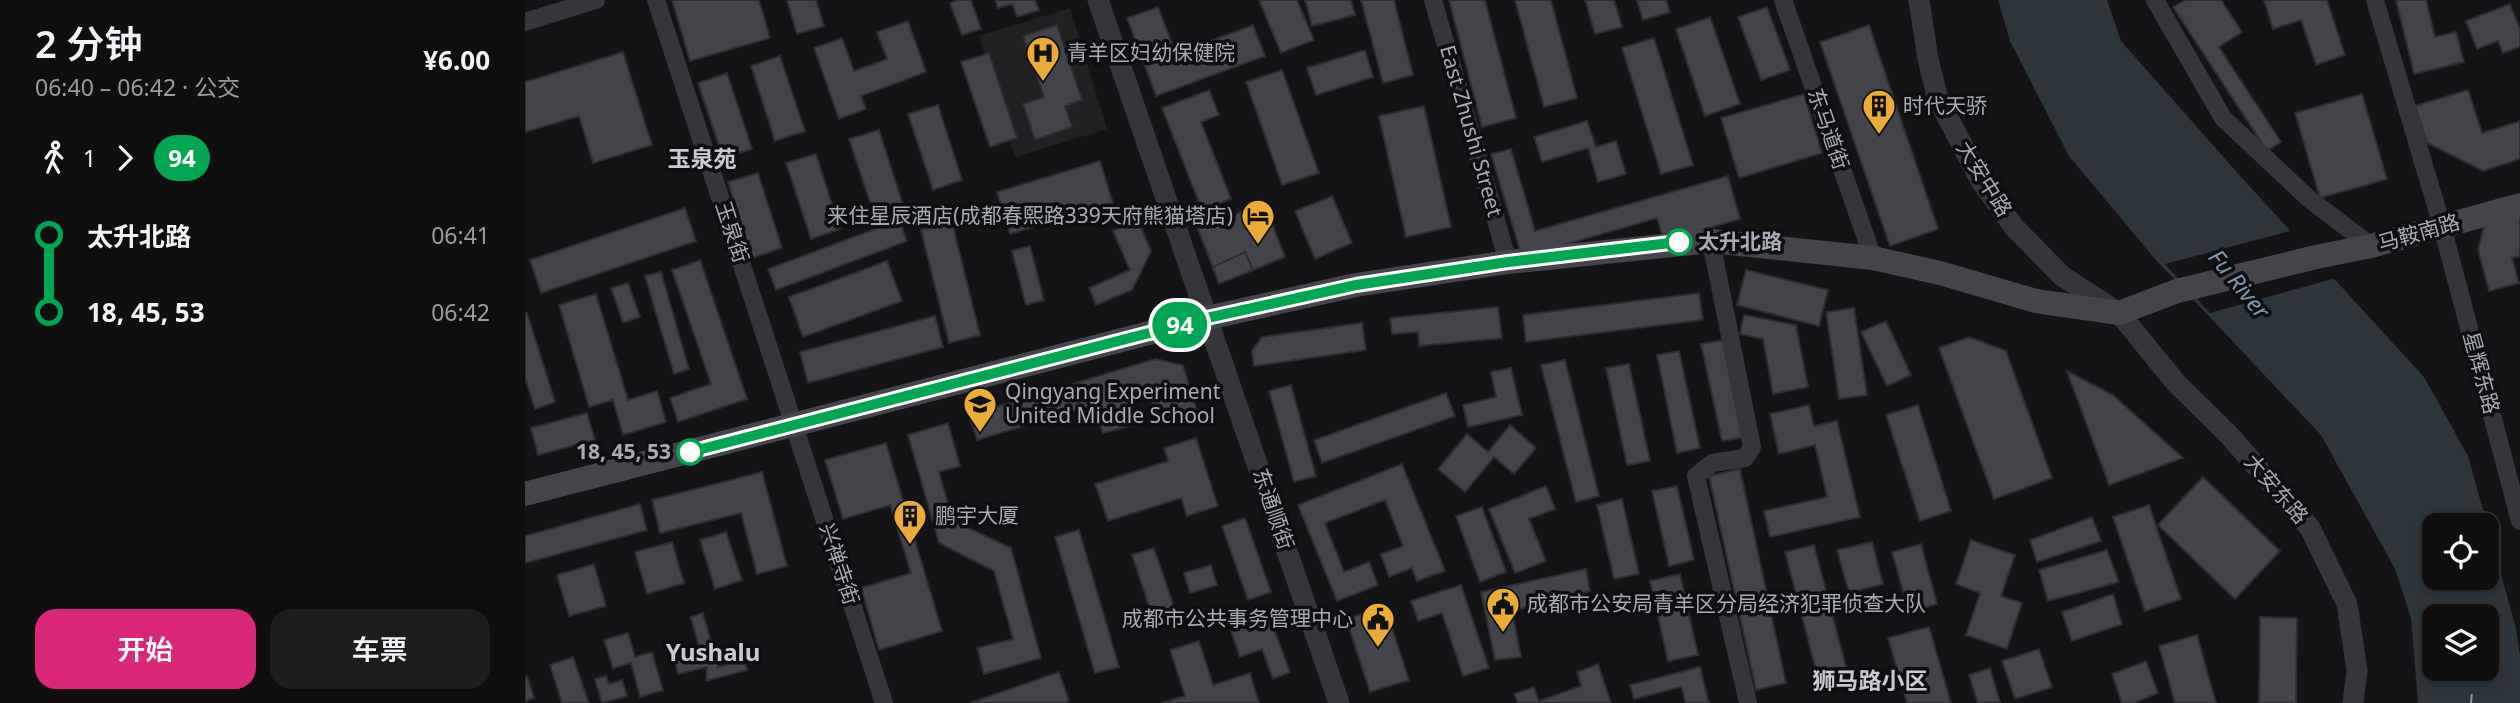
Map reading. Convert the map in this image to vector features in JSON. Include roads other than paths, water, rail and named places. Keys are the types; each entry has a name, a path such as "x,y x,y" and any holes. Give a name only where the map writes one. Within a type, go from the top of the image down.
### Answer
{"main road":[{"name":"马鞍南路","path":"2119,313 2176,291 2371,246 2520,205"},
{"path":"525,494 1207,318 1356,285 1508,262 1711,241 1874,258 2036,300 2119,313"}],"street":[{"path":"525,22 596,0"},
{"name":"玉泉街","path":"656,0 795,425"},
{"name":"东通顺街","path":"1098,0 1337,702"},
{"name":"East Zhushi Street","path":"1433,0 1508,262"},
{"name":"东马道街","path":"1783,0 1874,258"},
{"name":"大安中路","path":"1919,0 1928,59 1938,99 1981,181 2014,227 2062,276 2119,313"},
{"path":"2155,0 2223,118 2308,198 2371,246"},
{"name":"星辉东路","path":"2375,0 2442,226 2520,521"},
{"path":"1711,241 1752,447 1745,458 1711,463 1696,476 1748,703"},
{"name":"大安东路","path":"2119,313 2176,384 2259,467 2310,528 2347,604 2357,670 2353,703"},
{"name":"兴禅寺街","path":"795,425 884,703"}],"water":[{"name":"Fu River","path":"1998,0 2107,0 2121,41 2424,377 2468,456 2484,513 2422,513 2422,590 2499,590 2499,567 2516,628 2520,655 2520,703 2418,703 2411,618 2395,569 2321,435 2155,259 2069,156 2010,41"}],"place":[{"name":"青羊区妇幼保健院","path":"1043,83"},
{"name":"时代天骄","path":"1879,136"},
{"name":"太升北路","path":"1679,242"},
{"name":"来住星辰酒店(成都春熙路339天府熊猫塔店)","path":"1258,246"},
{"name":"Qingyang Experiment United Middle School","path":"980,434"},
{"name":"18, 45, 53","path":"690,452"},
{"name":"鹏宇大厦","path":"910,546"},
{"name":"成都市公安局青羊区分局经济犯罪侦查大队","path":"1503,634"},
{"name":"成都市公共事务管理中心","path":"1378,649"}],"district":[{"name":"玉泉苑","path":"702,159"},
{"name":"Yushalu","path":"713,653"},
{"name":"狮马路小区","path":"1870,681"}]}
